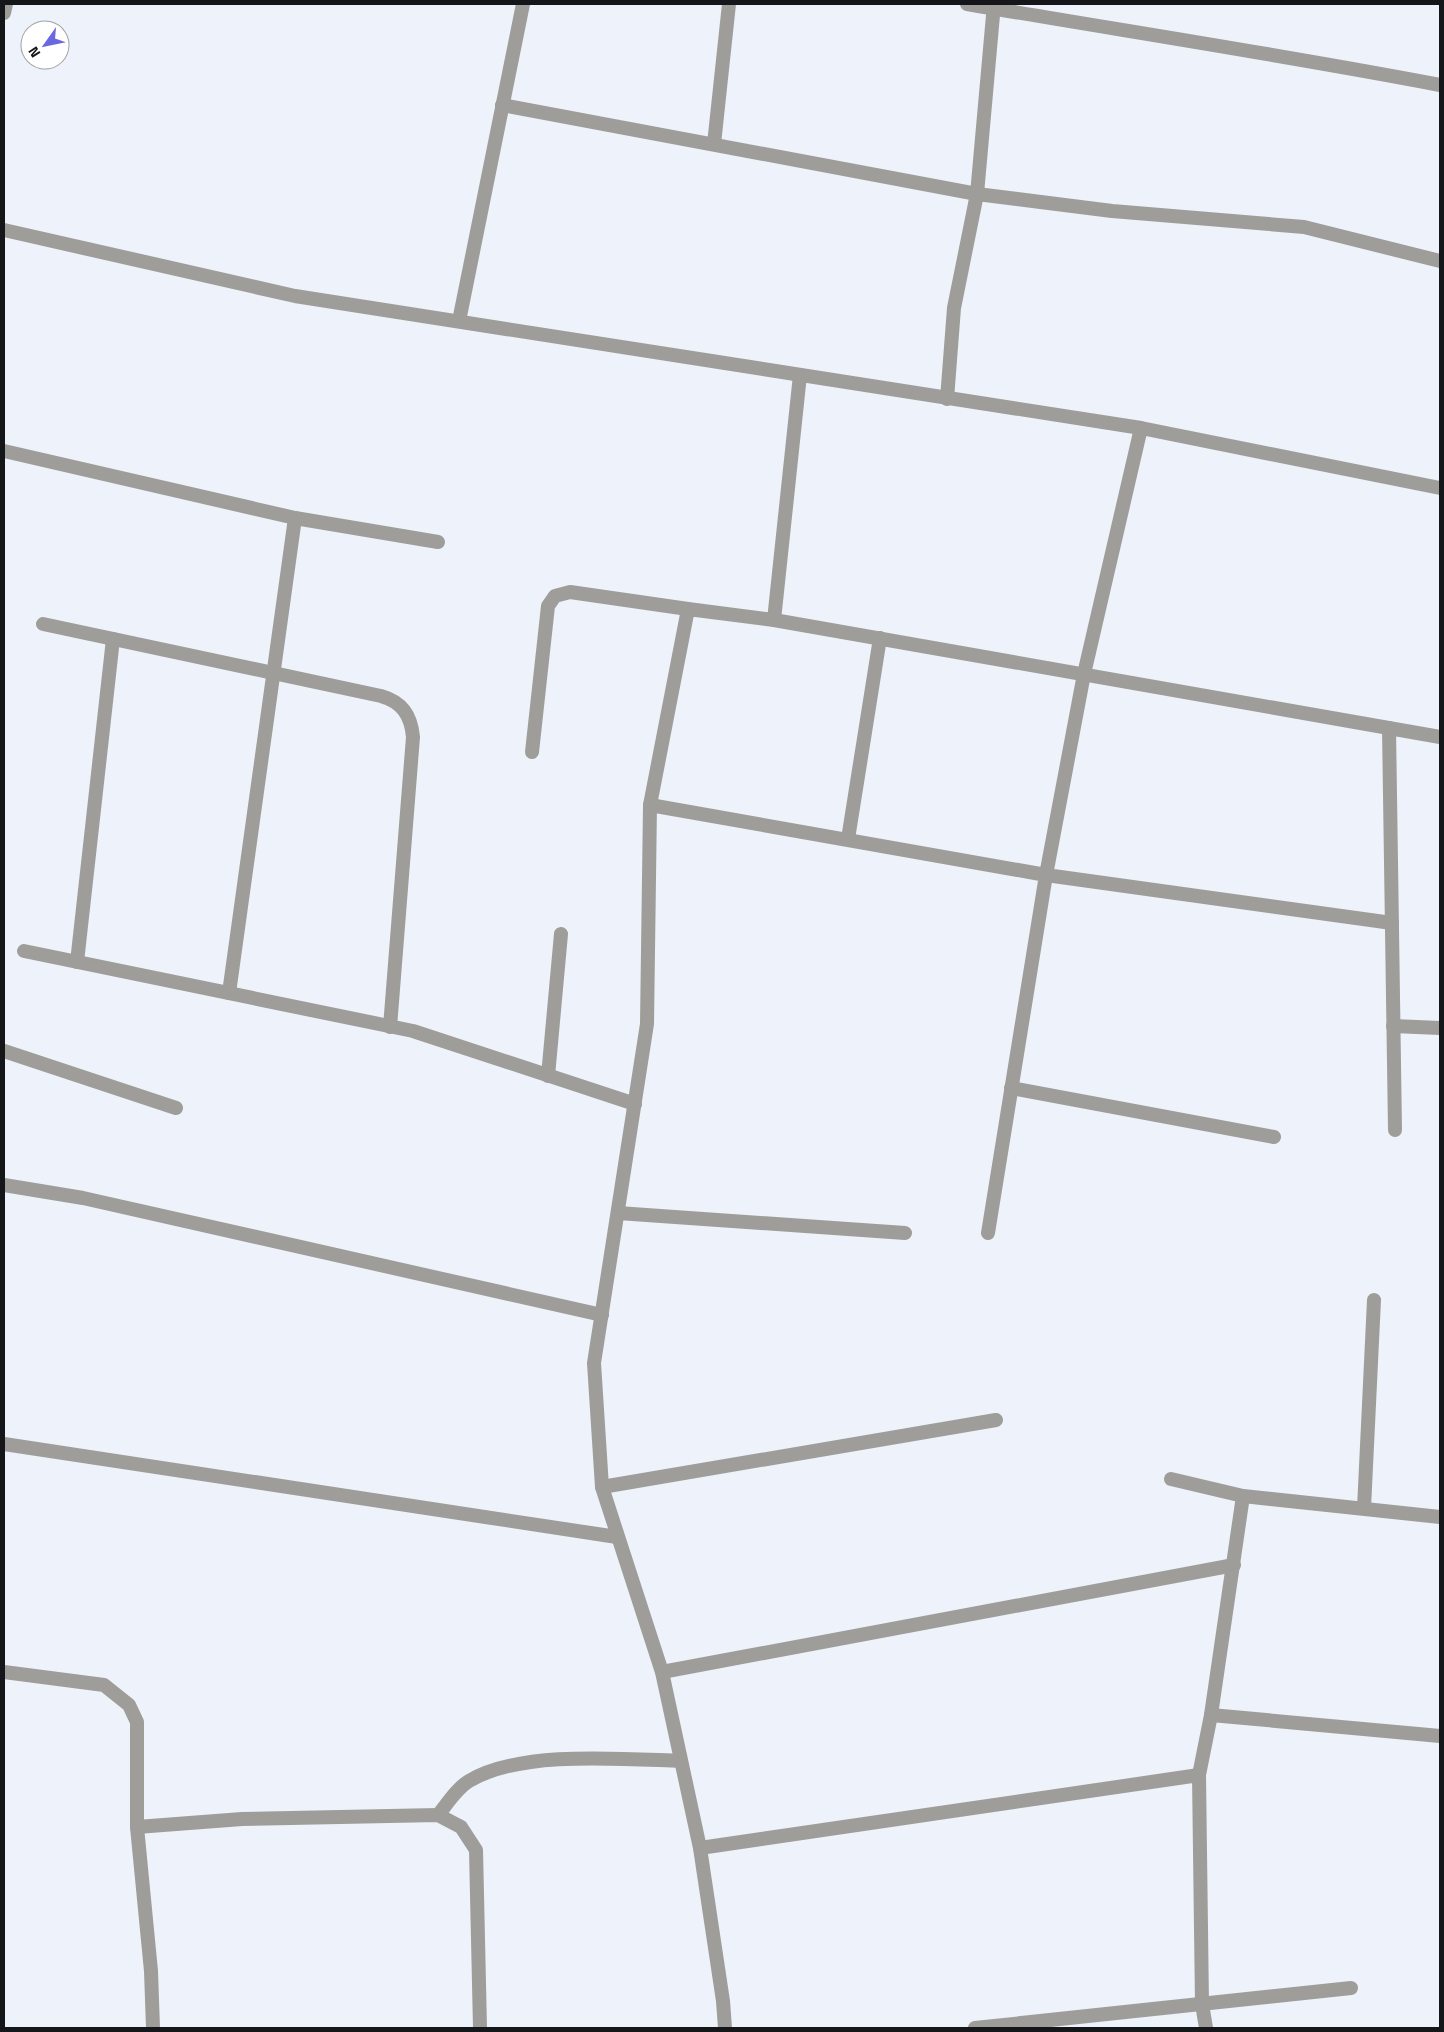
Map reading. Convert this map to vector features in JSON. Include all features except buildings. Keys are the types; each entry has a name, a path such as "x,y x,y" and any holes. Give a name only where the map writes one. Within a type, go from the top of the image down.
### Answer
{"street":[{"path":"4,13 6,4"},
{"path":"459,321 523,4"},
{"path":"714,144 729,4"},
{"path":"967,4 994,6 1121,31 1290,56 1440,85"},
{"path":"947,399 954,308 977,194 994,6"},
{"path":"502,105 977,194 1112,211 1304,227 1440,261"},
{"path":"4,230 295,296 1141,428 1440,488"},
{"path":"774,620 800,375"},
{"path":"988,1233 1046,875 1084,674 1141,428"},
{"path":"4,451 294,518 438,542"},
{"path":"229,993 294,518"},
{"path":"532,752 548,606 555,596 570,592 774,620 1440,737"},
{"path":"688,609 650,805 647,1024 594,1363 602,1488 662,1672 700,1848 723,2001 725,2028"},
{"path":"43,624 390,698 403,708 412,725 413,737 390,1027"},
{"path":"848,840 880,638"},
{"path":"77,962 113,639"},
{"path":"1389,728 1395,1130"},
{"path":"650,805 1046,875 1392,923"},
{"path":"548,1076 561,934"},
{"path":"24,951 413,1031 635,1104"},
{"path":"1394,1026 1440,1028"},
{"path":"4,1051 176,1108"},
{"path":"1011,1088 1274,1137"},
{"path":"4,1186 83,1198 602,1315"},
{"path":"618,1213 905,1233"},
{"path":"1364,1508 1374,1300"},
{"path":"602,1488 996,1420"},
{"path":"4,1444 617,1537"},
{"path":"1171,1479 1243,1496 1440,1517"},
{"path":"1206,2028 1202,2004 1199,1775 1211,1716 1243,1496"},
{"path":"662,1672 1234,1565"},
{"path":"4,1672 104,1685 128,1705 137,1722 137,1827 151,1971 153,2028"},
{"path":"1211,1716 1440,1736"},
{"path":"438,1815 467,1782 487,1771 504,1766 590,1758 682,1761"},
{"path":"700,1848 1199,1775"},
{"path":"137,1827 242,1819 438,1815 460,1827 476,1850 480,2028"},
{"path":"975,2028 1351,1988"}]}
